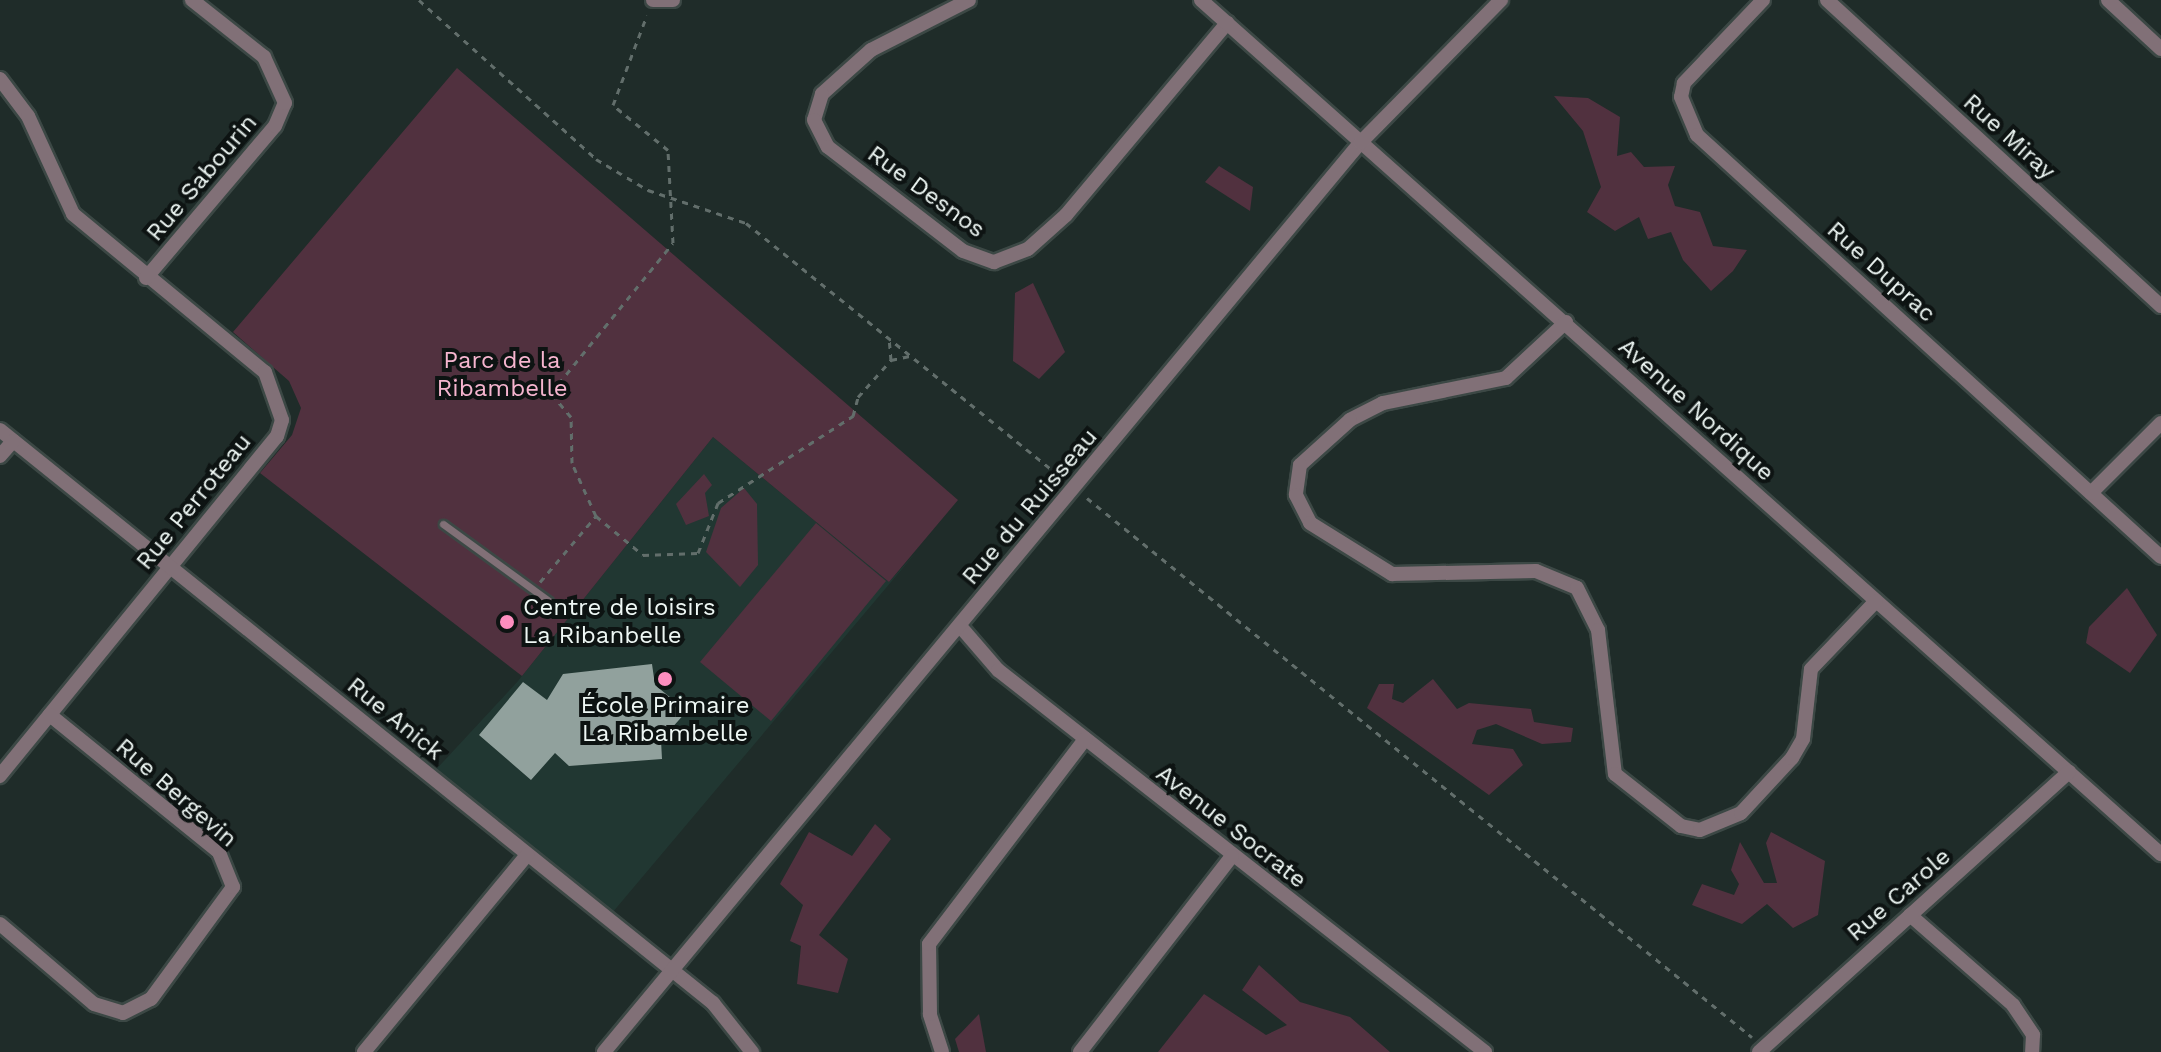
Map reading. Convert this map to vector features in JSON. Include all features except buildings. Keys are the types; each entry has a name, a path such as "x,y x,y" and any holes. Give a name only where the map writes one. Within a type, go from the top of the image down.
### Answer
{"street":[{"name":"Rue Sabourin","path":"146,278 275,126 285,103 264,57 192,0"},
{"path":"653,0 673,0"},
{"name":"Rue Desnos","path":"969,0 871,50 822,94 814,120 828,147 963,251 994,262 1028,249 1066,215 1227,23"},
{"name":"Avenue Nordique","path":"1201,0 2161,854"},
{"name":"Rue du Ruisseau","path":"604,1052 1360,143 1501,0"},
{"name":"Rue Duprac","path":"1763,0 1684,83 1681,97 1697,135 2161,557"},
{"name":"Rue Miray","path":"1827,0 2161,306"},
{"path":"2108,0 2161,49"},
{"name":"Rue Perroteau","path":"0,79 28,116 73,214 146,278 265,372 282,420 170,566 0,776"},
{"path":"1566,322 1506,378 1383,403 1350,420 1300,465 1296,495 1310,523 1392,574 1536,571 1577,588 1598,630 1615,774 1681,826 1700,830 1741,813 1792,758 1803,739 1811,669 1876,601"},
{"path":"2091,493 2161,423"},
{"name":"Rue Anick","path":"0,430 713,1003 752,1052"},
{"path":"0,456 13,441"},
{"name":"Avenue Socrate","path":"960,626 998,670 1485,1052"},
{"name":"Rue Bergevin","path":"0,924 94,1004 123,1013 151,999 233,887 219,852 50,715"},
{"path":"942,1052 925,967 934,933 1085,739"},
{"name":"Rue Carole","path":"1761,1049 2069,772"},
{"path":"364,1052 527,855"},
{"path":"1080,1052 1232,856"},
{"path":"1910,915 2013,1005 2033,1035 2032,1052"}],"lane":[{"path":"443,524 549,601"}],"path":[{"path":"419,0 596,159 676,200 746,223 1761,1049"},
{"path":"653,0 613,105 668,150 676,200 673,243 551,393 571,417 572,463 596,516 643,555 698,553 718,503 853,416 858,397 891,360 911,356"},
{"path":"889,338 891,360"},
{"path":"533,589 596,516"}],"shaded area":[{"name":"École Primaire La Ribambelle","path":"713,437 889,582 918,550 607,919 430,776 518,681"}],"green space":[{"name":"Parc de la Ribambelle","path":"457,68 958,500 889,582 713,437 522,676 260,473 292,435 301,408 289,381 233,332"},
{"path":"1554,96 1588,98 1620,117 1617,156 1631,152 1644,167 1675,166 1668,185 1675,206 1700,212 1713,246 1747,250 1733,271 1711,291 1683,260 1671,232 1648,239 1639,217 1615,231 1587,212 1601,187 1583,131"},
{"path":"1219,166 1253,187 1250,211 1205,182"},
{"path":"1033,283 1065,352 1039,379 1013,361 1015,293"},
{"path":"704,474 712,485 705,493 709,516 686,525 676,504"},
{"path":"744,488 757,504 758,565 740,587 706,552 721,508"},
{"path":"816,523 886,581 771,721 700,662"},
{"path":"2127,588 2157,635 2130,673 2086,643 2089,627"},
{"path":"1433,679 1457,709 1469,703 1531,709 1534,722 1573,728 1571,742 1542,744 1496,724 1477,730 1472,744 1513,749 1523,765 1489,795 1367,708 1379,684 1394,684 1392,699 1403,703"},
{"path":"875,824 891,839 819,935 848,959 838,993 797,984 801,946 790,941 803,905 780,884 809,832 852,856"},
{"path":"1771,832 1825,861 1818,915 1793,928 1767,904 1742,924 1692,905 1702,884 1734,895 1739,884 1731,870 1740,842 1764,883 1777,883 1766,843"},
{"path":"1259,965 1300,1002 1350,1017 1390,1052 1158,1052 1204,994 1266,1035 1287,1025 1242,990"},
{"path":"979,1014 986,1052 959,1052 955,1039"}],"place":[{"name":"Centre de loisirs La Ribanbelle","path":"507,622"},
{"name":"École Primaire La Ribambelle","path":"665,679"}]}
